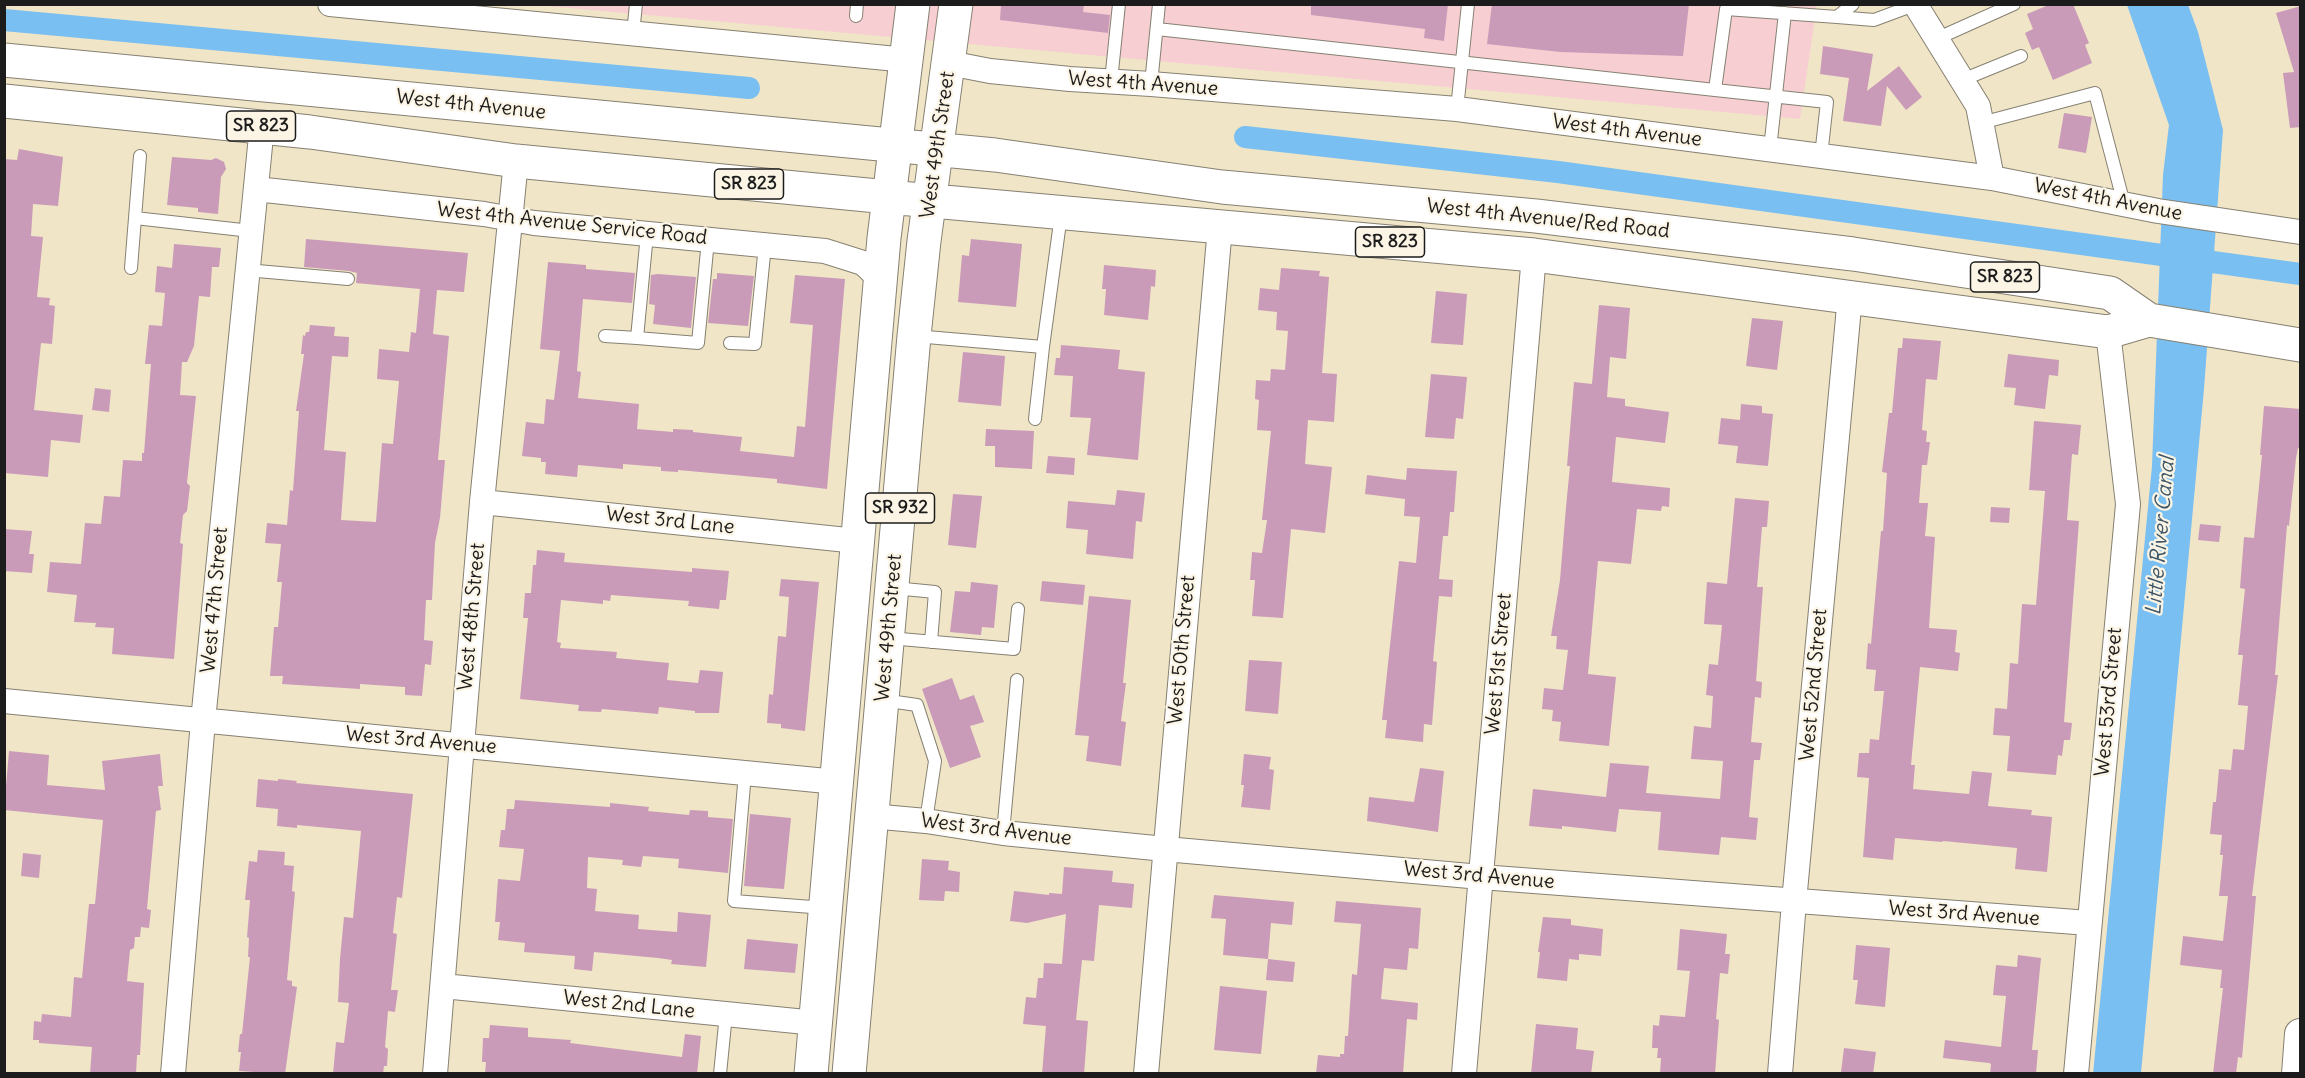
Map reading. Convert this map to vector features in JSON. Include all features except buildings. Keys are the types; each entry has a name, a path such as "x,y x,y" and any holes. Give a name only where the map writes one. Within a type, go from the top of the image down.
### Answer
{"main road":[{"name":"West 49th Street","path":"812,1074 880,279 888,197 913,4"},
{"name":"West 49th Street","path":"849,1074 914,336 929,201 956,4"},
{"name":"West 4th Avenue","path":"5,60 937,150"},
{"path":"262,126 275,109 290,98 319,89"},
{"name":"SR 823","path":"4,101 262,126 516,161 929,201"},
{"name":"West 4th Avenue/Red Road","path":"937,150 995,155 1222,187 1536,216 1853,254 2110,293 2149,320"},
{"name":"West 4th Avenue/Red Road","path":"929,201 1534,255 2108,332 2149,320 2301,345"},
{"path":"1534,255 1579,237 1688,249 1727,239"},
{"path":"830,867 841,846 871,816 859,804 852,787 842,738"}],"street":[{"path":"330,4 428,9 633,34 907,60"},
{"path":"1916,5 1978,106 1992,178"},
{"name":"West 4th Avenue","path":"949,63 990,71 1070,80 1111,81 1457,109 1992,178 2158,211 2301,232"},
{"name":"West 47th Street","path":"173,1074 203,721 262,126"},
{"name":"West 48th Street","path":"435,1074 482,502 516,161"},
{"name":"West 4th Avenue Service Road","path":"256,189 484,214 511,219 836,253 862,263 880,279"},
{"name":"West 50th Street","path":"1146,1074 1220,226"},
{"name":"West 51st Street","path":"1464,1074 1534,255"},
{"name":"West 52nd Street","path":"1780,1074 1850,296"},
{"name":"West 53rd Street","path":"2076,1074 2128,504 2108,332"},
{"name":"West 3rd Lane","path":"482,502 857,541"},
{"name":"West 3rd Avenue","path":"4,701 837,782"},
{"name":"West 3rd Avenue","path":"871,816 926,821 1003,833 1481,877 2089,923"},
{"name":"West 2nd Lane","path":"443,986 816,1023"},
{"path":"2297,1074 2301,1034"}],"lane":[{"path":"633,34 636,4"},
{"path":"1111,81 1119,4"},
{"path":"1151,84 1159,4"},
{"path":"1457,109 1468,4"},
{"path":"1837,17 1853,4"},
{"path":"1936,39 2014,4"},
{"path":"1715,90 1726,9 1874,20 1916,5"},
{"path":"1770,149 1785,14"},
{"path":"1157,29 1827,102 1821,156"},
{"path":"1962,80 2021,56"},
{"path":"1981,123 2095,93 2124,204"},
{"path":"131,267 140,156"},
{"path":"1035,419 1061,213"},
{"path":"135,218 251,231"},
{"path":"637,338 647,234"},
{"path":"606,336 698,343 708,240"},
{"path":"730,343 755,344 765,245"},
{"path":"246,270 348,279"},
{"path":"914,336 1043,347"},
{"path":"893,588 935,592 931,642"},
{"path":"888,638 1014,649 1018,609"},
{"path":"1003,833 1017,680"},
{"path":"882,700 917,705 935,761 926,821"},
{"path":"745,773 734,900 826,908"},
{"path":"720,1074 726,1014"}],"shaded area":[{"path":"536,5 1817,5 1800,119"}],"water":[{"name":"Little River Canal","path":"2127,5 2188,5 2198,32 2223,130 2204,389 2141,1073 2093,1074 2152,466 2163,175 2169,125"}],"waterway":[{"path":"4,20 749,88"},
{"path":"1245,137 1558,172 2300,274"}]}
